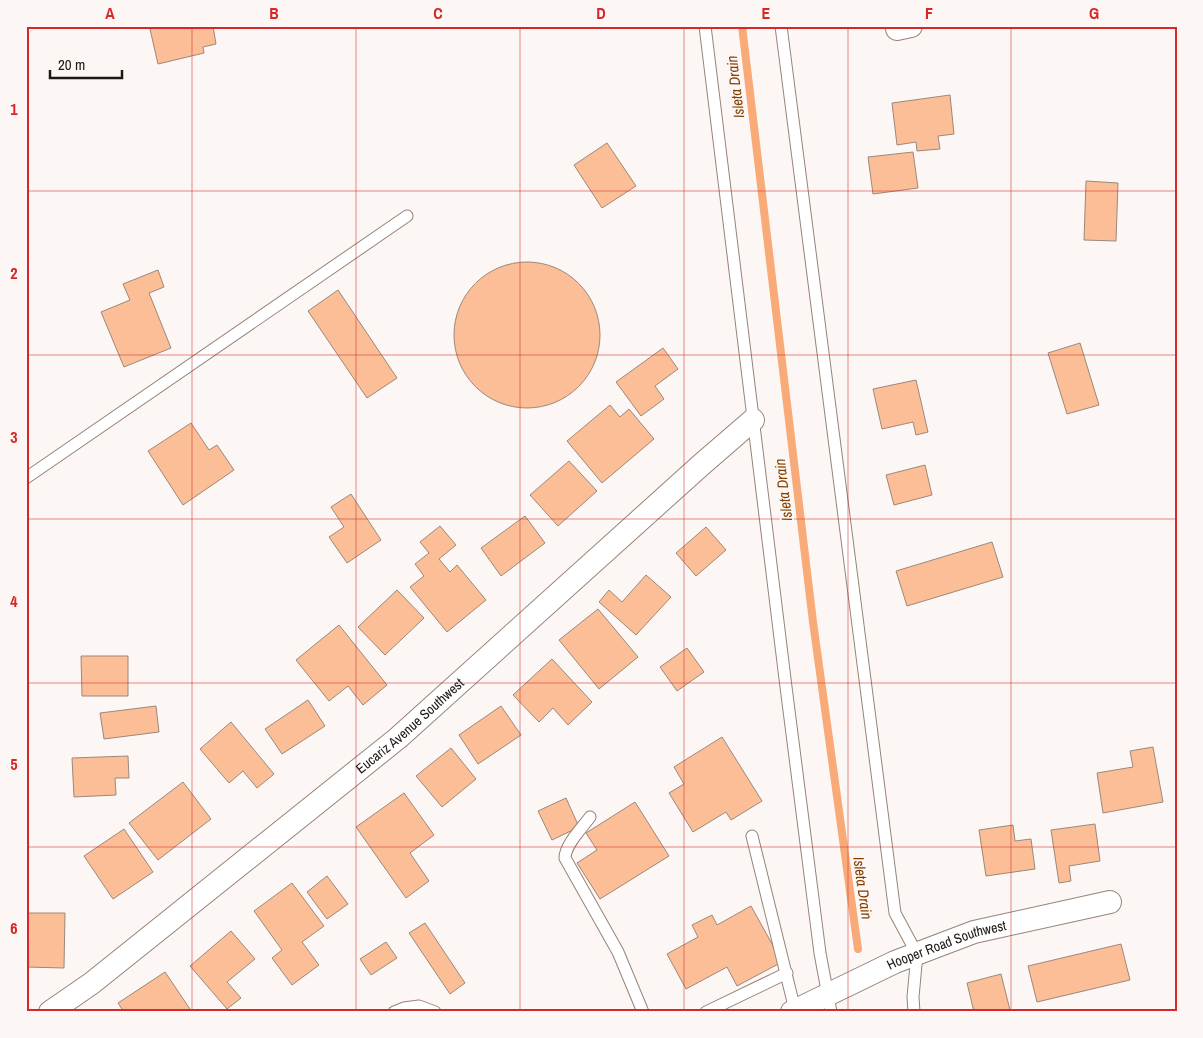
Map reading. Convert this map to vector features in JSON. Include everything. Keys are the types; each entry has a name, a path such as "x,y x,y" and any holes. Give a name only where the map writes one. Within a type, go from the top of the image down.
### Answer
{"street":[{"name":"Eucariz Avenue Southwest","path":"50,1012 92,983 398,738 753,420"},
{"name":"Hooper Road Southwest","path":"793,1011 830,1003 895,962 974,932 1110,902"}],"lane":[{"path":"705,26 793,746 820,953 830,1003"},
{"path":"781,26 895,913 916,954 914,1012"},
{"path":"26,478 407,216"},
{"path":"590,817 568,846 565,858 618,952 643,1012"},
{"path":"752,836 787,974 793,1011"},
{"path":"706,1012 787,974"},
{"path":"394,1012 404,1008 419,1006 435,1012"}],"building":[{"path":"161,26 213,26 216,44 203,47 204,53 158,64 150,29"},
{"path":"950,95 954,134 938,136 940,149 917,151 916,142 897,145 892,103"},
{"path":"607,143 636,186 602,208 574,165"},
{"path":"913,152 918,188 873,194 868,157"},
{"path":"1086,181 1118,183 1116,241 1084,240"},
{"path":"527,262 555,268 578,284 594,307 600,335 594,363 578,386 555,402 527,408 499,402 476,386 460,363 454,335 460,307 476,284 499,268"},
{"path":"158,270 164,287 149,293 171,348 124,367 101,312 130,300 123,284"},
{"path":"338,290 397,378 367,398 308,311"},
{"path":"1080,343 1099,405 1067,414 1048,353"},
{"path":"663,348 678,369 655,386 664,399 641,416 616,382"},
{"path":"916,380 928,432 916,435 913,422 882,429 873,389"},
{"path":"610,405 620,417 629,409 654,439 602,483 567,441"},
{"path":"191,423 209,450 217,445 234,470 183,505 148,451"},
{"path":"569,461 597,491 558,526 530,495"},
{"path":"925,465 932,495 894,505 886,475"},
{"path":"351,494 381,540 347,563 329,537 344,527 331,507"},
{"path":"525,516 545,543 501,576 481,548"},
{"path":"440,526 456,545 439,559 450,572 457,565 486,600 447,632 410,587 424,576 415,564 429,553 420,542"},
{"path":"706,527 726,550 696,576 676,553"},
{"path":"992,542 1003,577 907,606 896,571"},
{"path":"646,575 671,597 636,635 599,602 609,590 622,602"},
{"path":"397,590 424,618 385,655 358,627"},
{"path":"598,609 638,657 599,689 559,640"},
{"path":"339,625 387,685 363,705 348,686 329,701 296,660"},
{"path":"687,648 704,672 677,691 660,667"},
{"path":"81,656 128,656 128,696 82,696"},
{"path":"552,659 592,702 568,725 553,708 539,722 513,695"},
{"path":"308,700 325,726 282,754 265,729"},
{"path":"156,706 159,732 104,739 100,713"},
{"path":"501,706 521,735 478,764 459,735"},
{"path":"231,722 274,774 257,788 243,771 229,783 200,749"},
{"path":"722,737 762,801 731,820 726,812 693,832 669,793 684,784 674,767"},
{"path":"1153,747 1163,802 1103,813 1097,773 1133,767 1130,751"},
{"path":"451,748 476,779 442,807 416,776"},
{"path":"128,756 129,778 115,778 116,795 74,797 72,758"},
{"path":"183,782 211,819 158,860 129,823"},
{"path":"404,793 434,835 410,853 429,881 406,898 356,827"},
{"path":"566,798 579,827 552,840 538,811"},
{"path":"635,802 669,856 600,899 577,863 597,850 586,833"},
{"path":"1095,824 1100,861 1069,866 1071,881 1059,883 1051,830"},
{"path":"1013,825 1015,841 1031,839 1035,869 986,876 979,830"},
{"path":"124,829 153,872 113,899 84,856"},
{"path":"327,876 348,904 327,919 307,892"},
{"path":"292,883 324,926 302,942 319,965 292,985 272,958 282,950 254,911"},
{"path":"751,906 782,962 737,986 727,967 686,989 667,954 698,937 692,925 712,915 717,925"},
{"path":"27,913 65,913 64,968 26,967"},
{"path":"425,923 465,983 450,994 409,933"},
{"path":"231,931 255,959 227,982 241,998 227,1009 190,966"},
{"path":"386,942 397,958 371,975 360,959"},
{"path":"1121,944 1130,980 1037,1002 1028,966"},
{"path":"165,972 192,1012 124,1012 118,1003"},
{"path":"1001,974 1010,1010 1002,1012 974,1012 967,983"}],"waterway":[{"name":"Isleta Drain","path":"742,26 813,622 858,949"}]}
